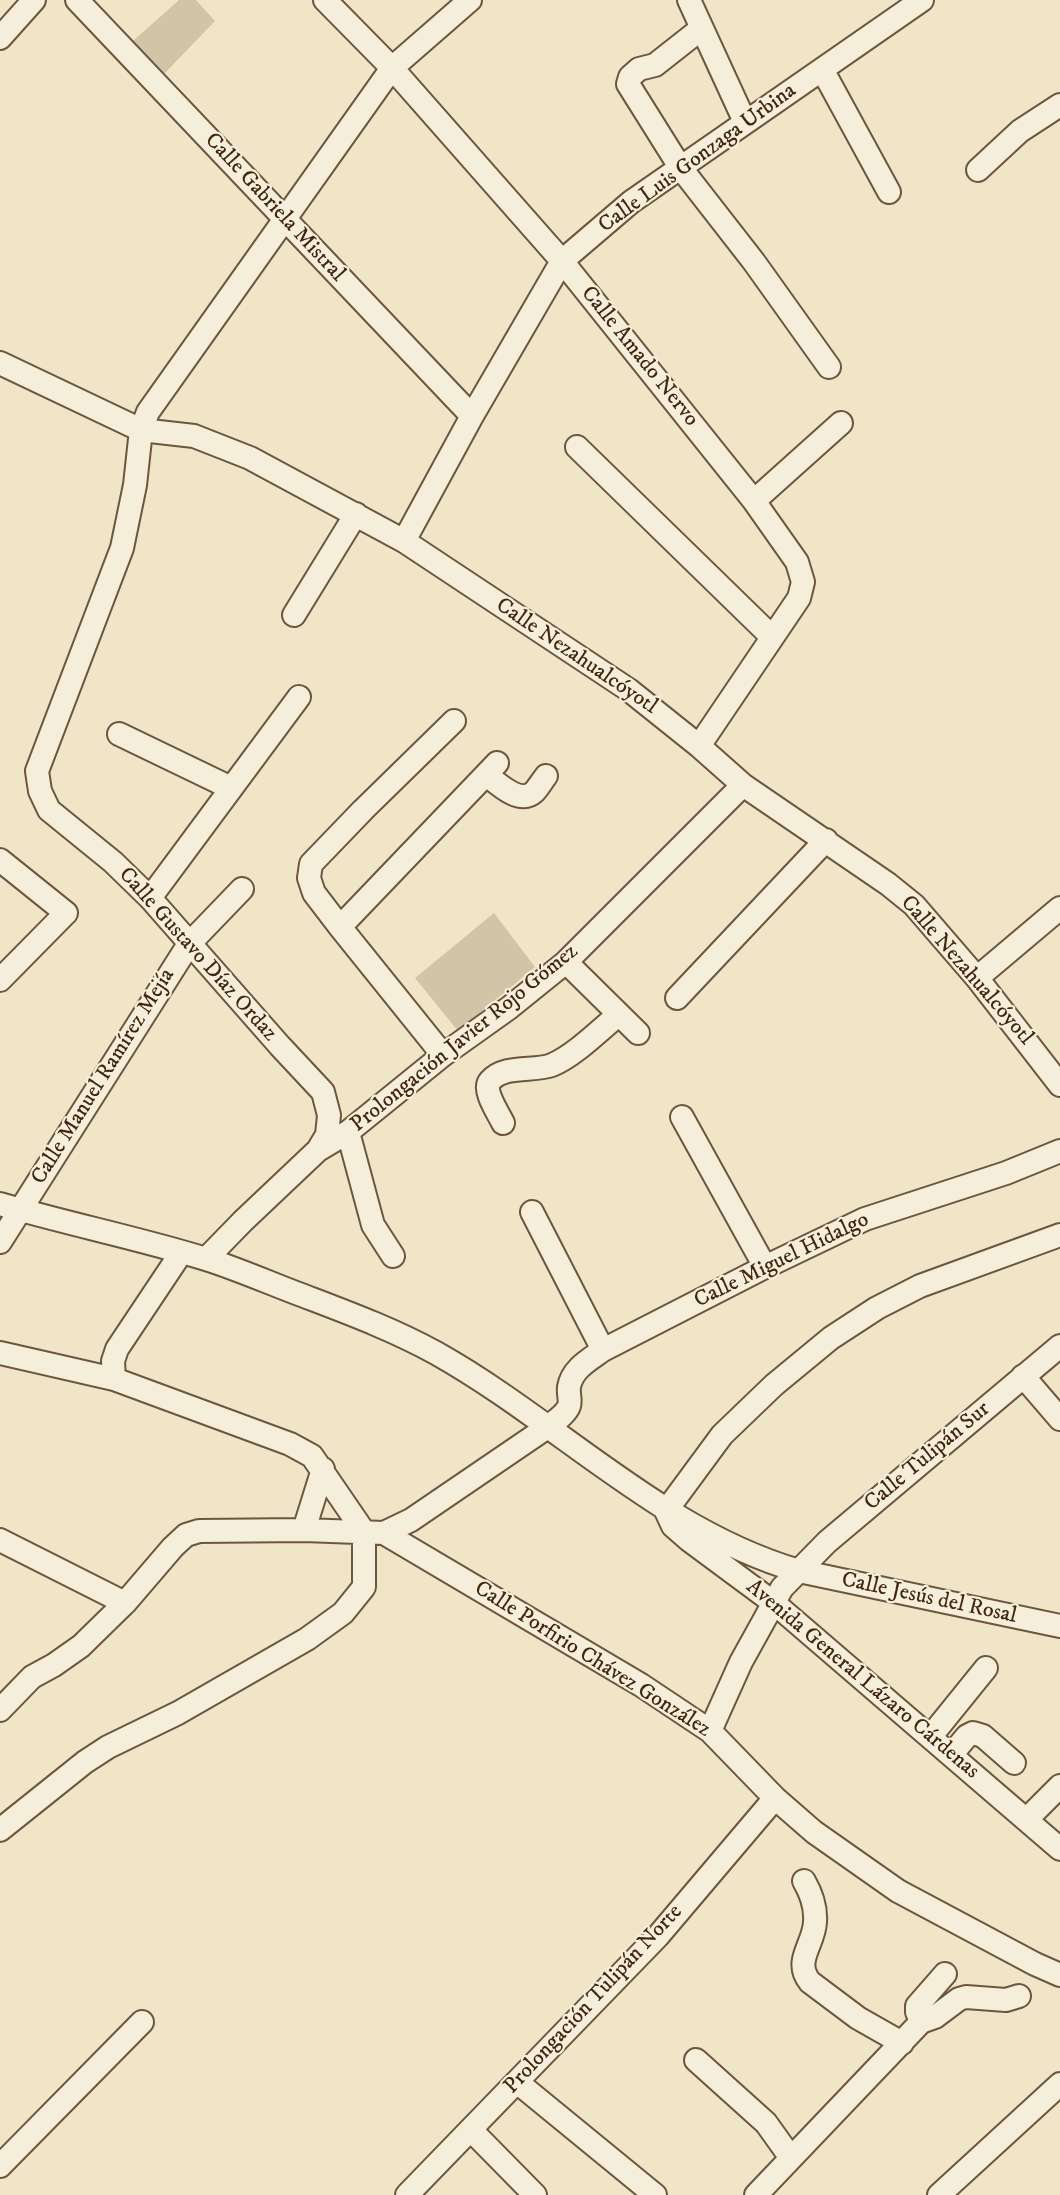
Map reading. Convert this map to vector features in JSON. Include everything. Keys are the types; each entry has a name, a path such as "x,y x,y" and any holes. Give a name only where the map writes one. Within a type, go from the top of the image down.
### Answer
{"street":[{"path":"0,38 34,0"},
{"name":"Calle Gabriela Mistral","path":"77,0 471,416"},
{"name":"Calle Amado Nervo","path":"325,0 392,68 562,261 754,501 797,562 803,582 799,598 699,746"},
{"name":"Calle Gustavo Díaz Ordaz","path":"318,1150 327,1135 329,1115 323,1092 150,898 113,862 49,810 40,791 37,771 122,548 135,485 141,430 156,397 226,303 392,68 470,0"},
{"path":"689,0 745,122"},
{"name":"Calle Luis Gonzaga Urbina","path":"404,541 471,416 562,261 631,202 745,122 823,71 899,7 922,0"},
{"path":"702,28 655,65 639,69 630,77 628,84 680,167 754,262 829,367"},
{"path":"823,71 890,192"},
{"path":"978,170 1020,131 1060,105"},
{"name":"Calle Nezahualcóyotl","path":"0,363 141,430 194,436 250,458 404,541 629,690 743,785 826,840 914,905 977,978 1060,1084"},
{"path":"754,501 842,423"},
{"path":"577,447 772,637"},
{"path":"294,615 356,514"},
{"path":"150,898 299,697"},
{"path":"443,1055 314,893 309,878 311,864 454,721"},
{"path":"119,734 231,788"},
{"path":"340,927 492,769 508,791 522,796 532,794 546,777"},
{"name":"Prolongación Javier Rojo Gómez","path":"206,1259 318,1150 348,1132 443,1055 509,1008 566,962 743,785"},
{"path":"676,998 826,840"},
{"path":"0,860 66,913 0,980"},
{"name":"Calle Manuel Ramírez Mejía","path":"0,1242 10,1207 189,944 242,889"},
{"path":"977,978 1060,908"},
{"path":"566,962 638,1033"},
{"path":"503,1123 489,1096 490,1081 505,1072 551,1065 584,1044 618,1015"},
{"path":"682,1117 765,1267"},
{"path":"348,1132 373,1225 393,1256"},
{"name":"Calle Miguel Hidalgo","path":"374,1533 411,1520 549,1426 566,1411 570,1404 569,1388 582,1364 603,1350 865,1219 1006,1173 1060,1151"},
{"name":"Avenida General Lázaro Cárdenas","path":"10,1207 206,1259 378,1324 437,1353 549,1426 666,1511 733,1547 771,1563 799,1571"},
{"path":"532,1212 603,1350"},
{"path":"666,1511 722,1435 774,1385 831,1338 877,1308 920,1286 1060,1235"},
{"path":"114,1379 113,1361 117,1349 181,1253"},
{"name":"Calle Tulipán Sur","path":"710,1731 741,1662 782,1588 827,1542 1060,1346"},
{"name":"Calle Porfirio Chávez González","path":"0,1353 114,1379 290,1444 312,1456 374,1533 641,1685 710,1731 775,1798 814,1832 898,1891 1060,1975"},
{"path":"1023,1376 1060,1419"},
{"path":"304,1530 323,1469"},
{"name":"Avenida General Lázaro Cárdenas","path":"666,1511 673,1526 689,1540 774,1603 1060,1849"},
{"path":"0,1710 32,1677 81,1646 125,1603 186,1535 199,1531 304,1530 374,1533 364,1587 343,1613 307,1639 178,1713 108,1747 85,1762 0,1830"},
{"path":"0,1540 125,1603"},
{"name":"Calle Jesús del Rosal","path":"799,1571 1060,1626"},
{"path":"931,1737 986,1668"},
{"path":"952,1754 967,1737 974,1733 983,1736 1014,1764"},
{"path":"1027,1819 1060,1786"},
{"name":"Prolongación Tulipán Norte","path":"407,2195 658,1936 775,1798"},
{"path":"804,1881 815,1911 815,1924 802,1965 804,1974 810,1982 858,2018 902,2043"},
{"path":"921,2022 917,2006 945,1974"},
{"path":"756,2195 921,2022 935,2017 959,1999 966,1997 1006,2000 1019,1996"},
{"path":"0,2166 142,2022"},
{"path":"696,2060 766,2123 791,2158"},
{"path":"517,2082 655,2195"},
{"path":"939,2195 1060,2084"},
{"path":"471,2130 535,2195"}],"shaded area":[{"path":"179,0 196,0 215,21 164,74 133,41"},
{"path":"494,913 535,967 458,1031 415,978"}]}
